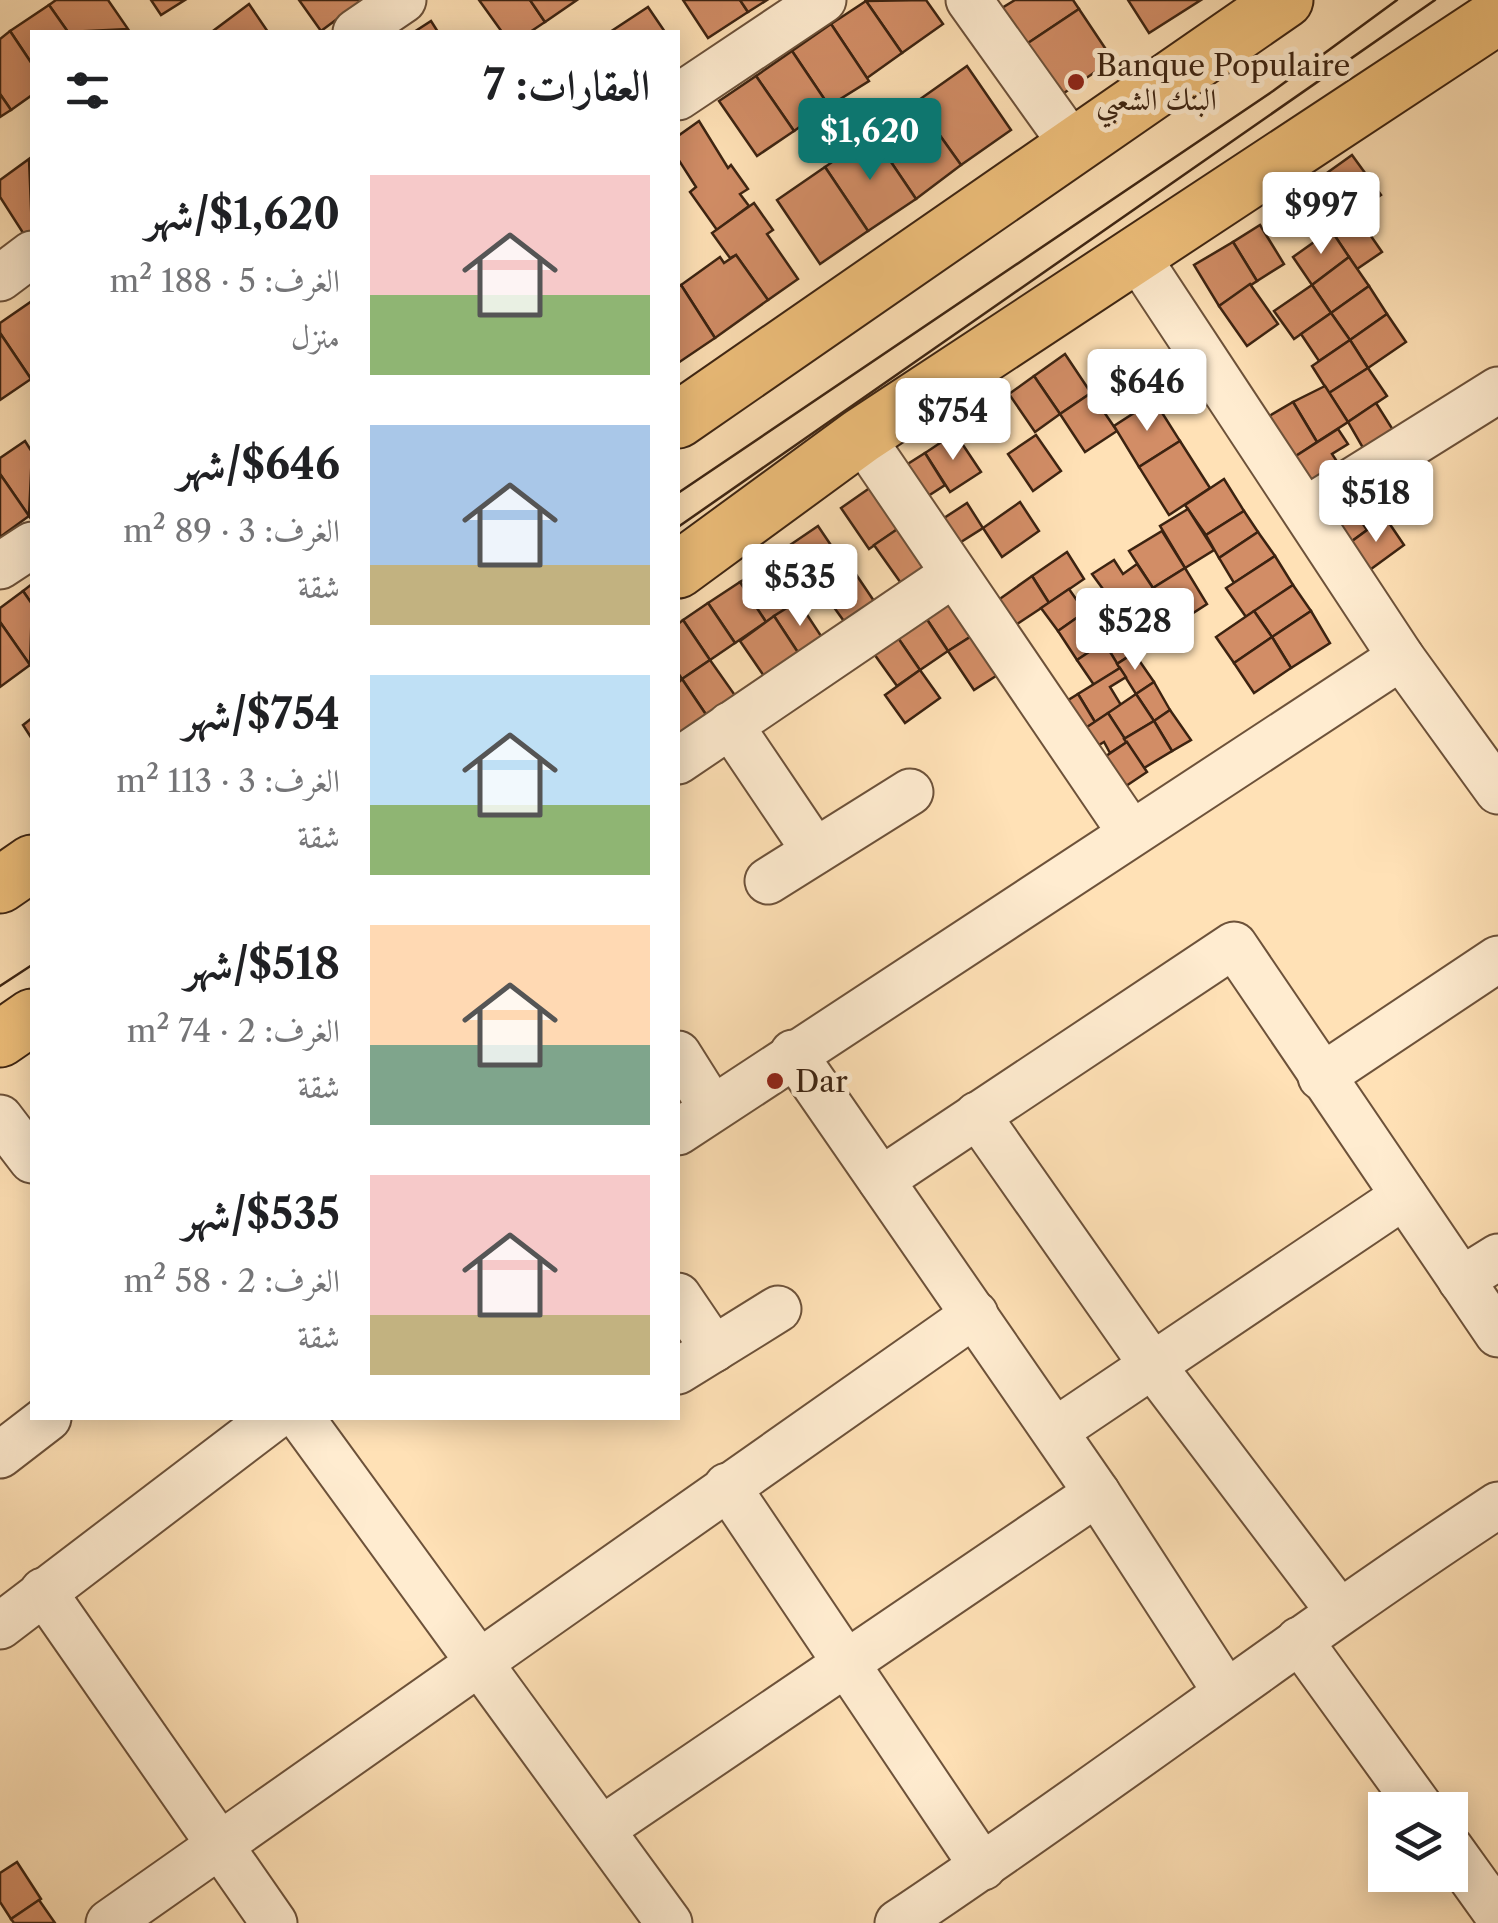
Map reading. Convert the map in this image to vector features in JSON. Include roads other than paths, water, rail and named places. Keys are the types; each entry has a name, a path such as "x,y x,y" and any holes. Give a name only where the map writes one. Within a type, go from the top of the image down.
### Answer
{"main road":[{"path":"680,419 1074,147 1268,5"},
{"path":"680,569 861,436 1138,258 1498,16"},
{"path":"0,885 30,864"},
{"path":"0,1039 30,1018"}],"street":[{"path":"359,30 403,0"},
{"path":"680,97 822,0"},
{"path":"969,0 1074,147"},
{"path":"1138,258 1401,657 1498,791"},
{"path":"1306,510 1498,390"},
{"path":"861,436 1131,833"},
{"path":"0,566 30,545"},
{"path":"680,760 952,575"},
{"path":"680,1062 695,1120 1401,657"},
{"path":"730,725 814,852"},
{"path":"768,881 910,792"},
{"path":"881,1180 1234,945 1404,1196 1480,1269 1498,1334"},
{"path":"1321,1077 1498,959"},
{"path":"793,1053 1098,1492 1226,1692"},
{"path":"978,1115 1153,1366 1338,1610"},
{"path":"0,1118 30,1157"},
{"path":"1055,1431 1404,1196"},
{"path":"680,1303 696,1360 778,1308"},
{"path":"109,1923 477,1660 974,1314"},
{"path":"0,1455 45,1420"},
{"path":"0,1626 213,1436 267,1420"},
{"path":"303,1420 669,1923"},
{"path":"728,1486 983,1867"},
{"path":"602,1829 1098,1492"},
{"path":"898,1923 983,1867 1338,1610 1498,1505"},
{"path":"43,1591 274,1923"},
{"path":"1300,1640 1409,1792"},
{"path":"1468,1887 1480,1913"}],"tram line":[{"path":"680,492 1273,91 1397,0"},
{"path":"680,526 1435,0"},
{"path":"0,986 30,966"}],"place":[{"name":"Banque Populaire البنك الشعبي","path":"1076,82"},
{"name":"Dar","path":"775,1081"}]}
